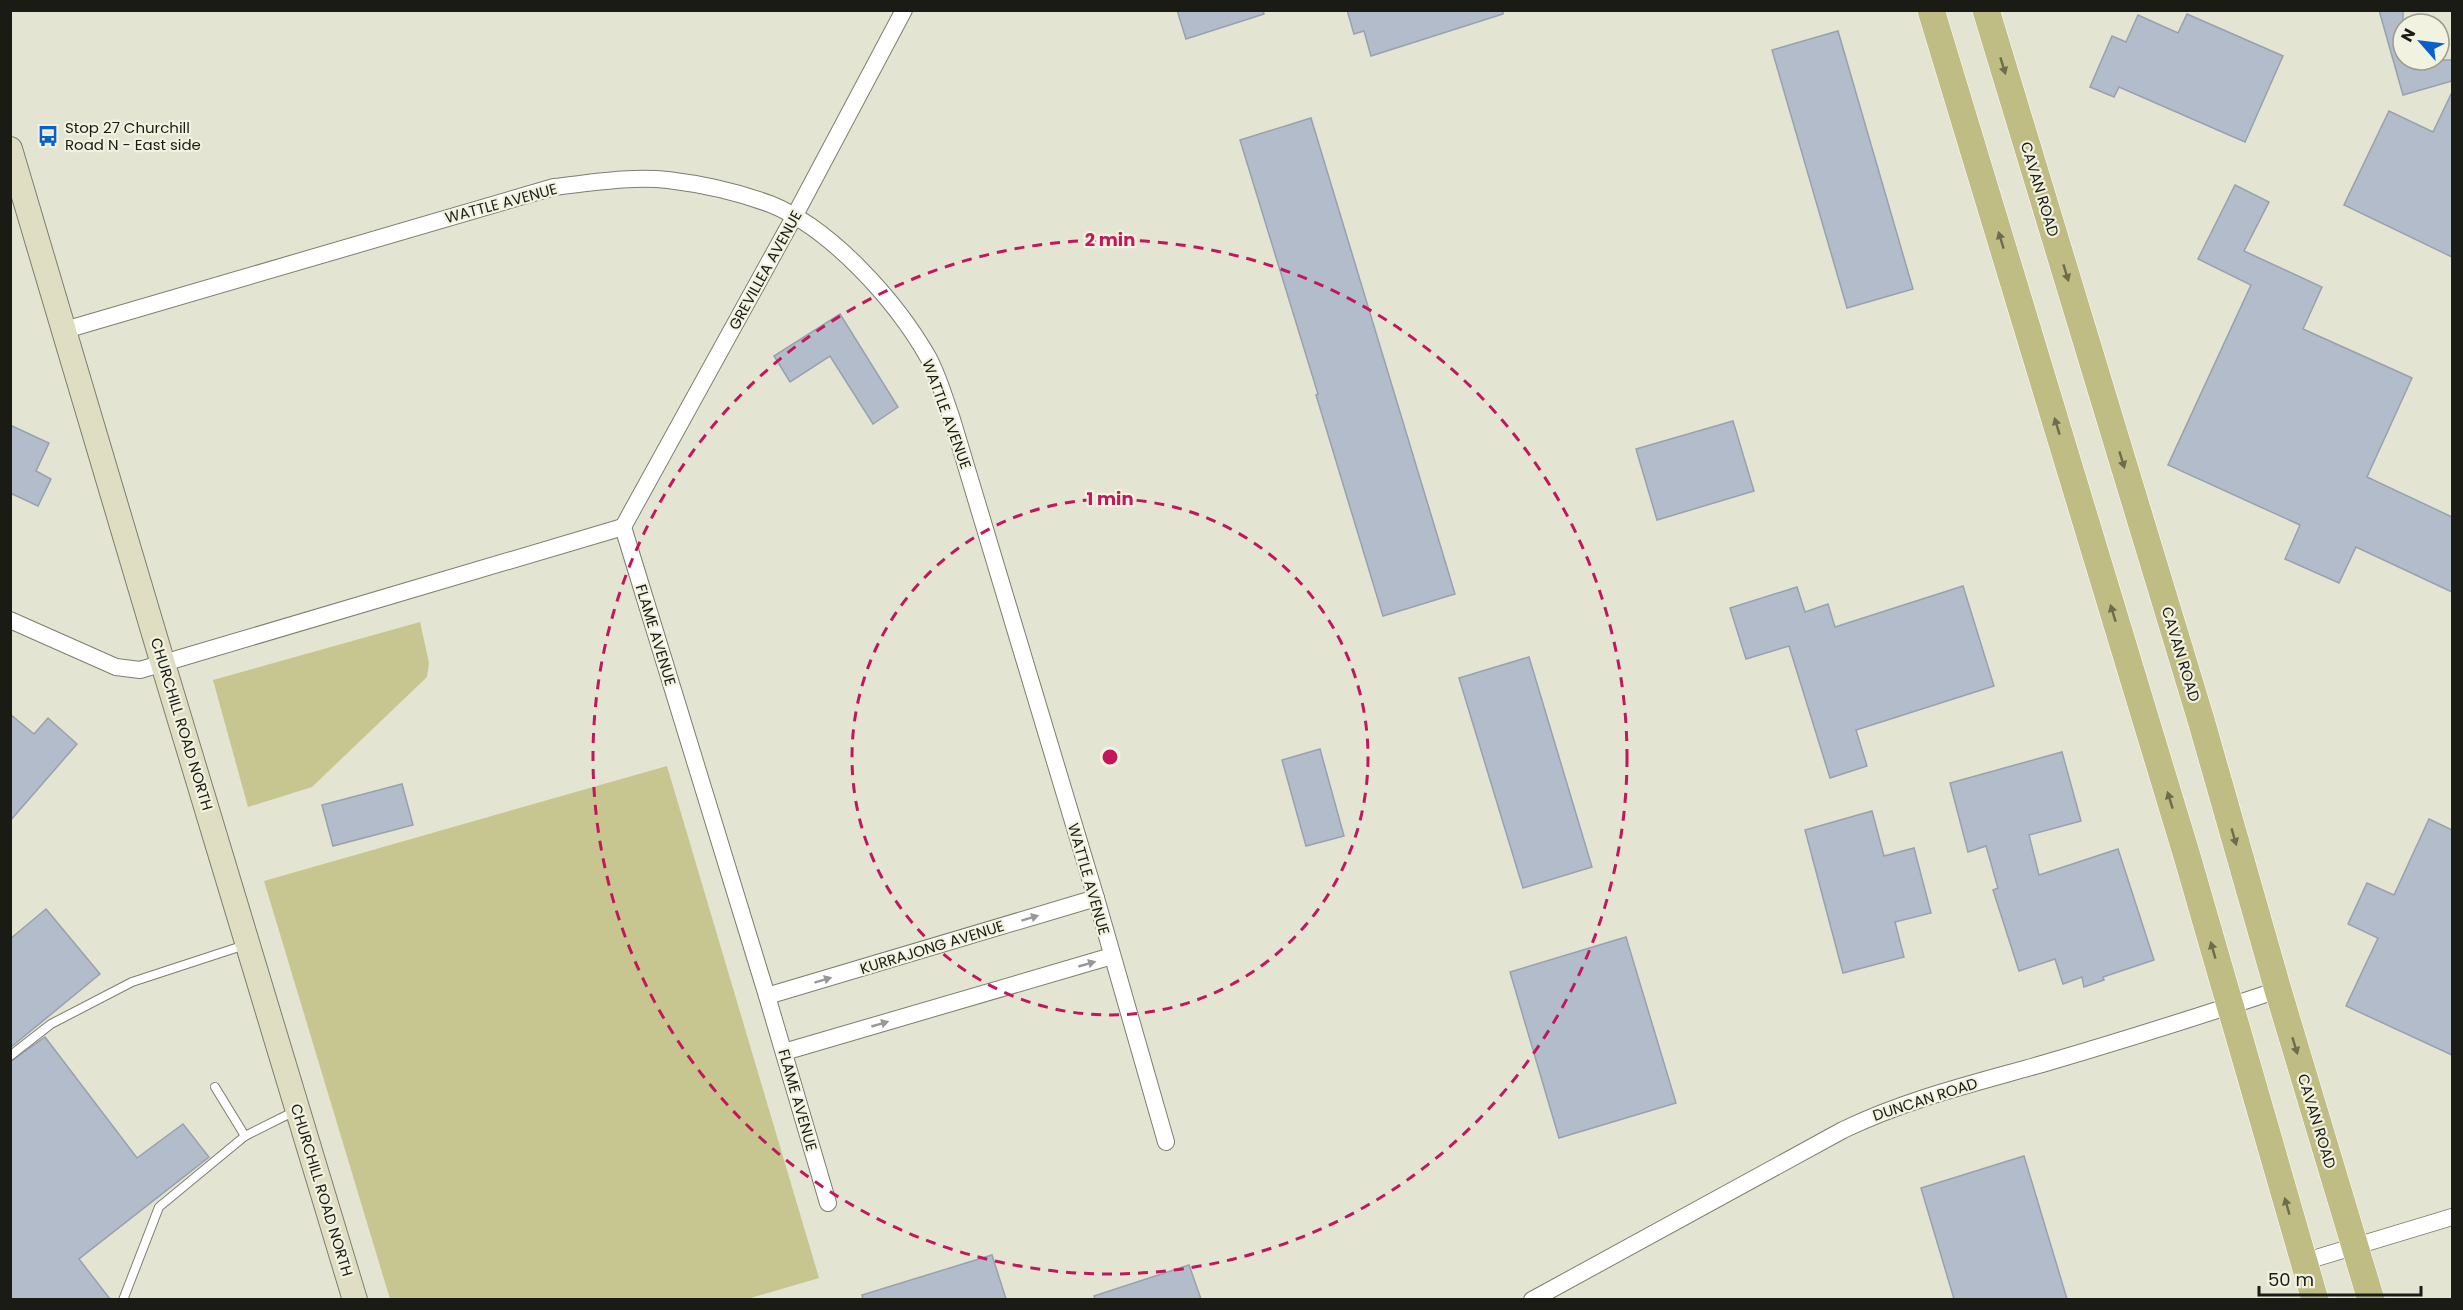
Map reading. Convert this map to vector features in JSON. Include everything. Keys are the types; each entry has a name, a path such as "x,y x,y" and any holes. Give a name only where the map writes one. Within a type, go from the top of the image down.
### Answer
{"main road":[{"name":"CAVAN ROAD","path":"1986,10 2201,720 2370,1299"},
{"path":"1936,12 2180,833 2315,1299"}],"street":[{"name":"GREVILLEA AVENUE","path":"623,527 794,217 904,10"},
{"name":"CHURCHILL ROAD NORTH","path":"10,149 355,1299"},
{"name":"WATTLE AVENUE","path":"65,330 554,187 610,181 666,180 719,189 770,204 836,245 898,311 929,359 951,416 1096,898 1166,1142"},
{"path":"10,620 116,667 140,670 623,527"},
{"name":"FLAME AVENUE","path":"623,527 828,1203"},
{"name":"KURRAJONG AVENUE","path":"767,996 1096,898"},
{"path":"784,1052 1112,956"},
{"name":"DUNCAN ROAD","path":"1532,1299 1880,1112 1932,1094 2146,1034 2278,990"},
{"path":"2303,1262 2452,1216"}],"lane":[{"path":"10,1056 51,1024 132,982 248,944"},
{"path":"215,1087 245,1136"},
{"path":"123,1299 159,1206 245,1136 298,1109"}],"shaded area":[{"path":"420,622 429,663 427,677 312,787 248,807 213,680"},
{"path":"667,766 819,1278 747,1299 390,1299 264,881"}],"building":[{"path":"1177,10 1263,10 1264,14 1186,39"},
{"path":"1347,10 1503,10 1503,14 1371,56 1364,31 1354,34"},
{"path":"2379,10 2403,10 2403,12 2391,12 2391,52"},
{"path":"2187,14 2283,56 2245,142 2119,87 2114,97 2090,87 2112,36 2126,42 2138,15 2178,33"},
{"path":"1838,31 1913,289 1847,308 1772,50"},
{"path":"2452,60 2452,81 2403,95 2397,72 2451,72"},
{"path":"2452,92 2452,257 2344,205 2389,111 2433,132"},
{"path":"1311,118 1455,594 1383,616 1240,140"},
{"path":"2235,185 2269,202 2244,251 2322,287 2303,329 2412,378 2367,477 2452,517 2452,592 2356,547 2339,583 2285,559 2300,525 2168,465 2251,285 2198,259"},
{"path":"840,314 898,407 873,424 830,356 790,382 774,356"},
{"path":"1733,421 1754,491 1657,520 1636,449"},
{"path":"10,425 49,443 36,471 51,479 38,506 10,493"},
{"path":"1963,586 1994,686 1856,730 1867,766 1830,778 1789,646 1746,659 1730,608 1797,587 1805,612 1828,604 1835,627"},
{"path":"1529,657 1592,867 1523,888 1459,678"},
{"path":"10,714 34,734 48,718 77,744 10,821"},
{"path":"1320,749 1344,836 1306,846 1282,760"},
{"path":"2062,752 2081,821 2029,835 2039,875 2118,849 2154,960 2103,977 2104,980 2084,987 2082,977 2063,984 2055,959 2019,971 1993,890 1998,888 1986,846 1968,852 1950,783"},
{"path":"402,784 413,825 333,846 322,805"},
{"path":"1872,811 1884,856 1914,848 1931,913 1895,922 1904,957 1843,973 1805,830"},
{"path":"2429,819 2452,830 2452,1055 2346,1006 2378,938 2348,924 2367,883 2394,895"},
{"path":"46,909 100,974 10,1048 10,939"},
{"path":"1626,937 1676,1103 1559,1138 1510,972"},
{"path":"45,1037 137,1158 183,1124 209,1157 79,1259 110,1299 10,1299 10,1062"},
{"path":"2024,1156 2067,1299 1954,1299 1921,1188"},
{"path":"992,1255 1006,1299 863,1299 862,1295"},
{"path":"1189,1265 1201,1299 1095,1299 1094,1296"}],"place":[{"name":"Stop 27 Churchill Road N - East side","path":"48,136"}]}
